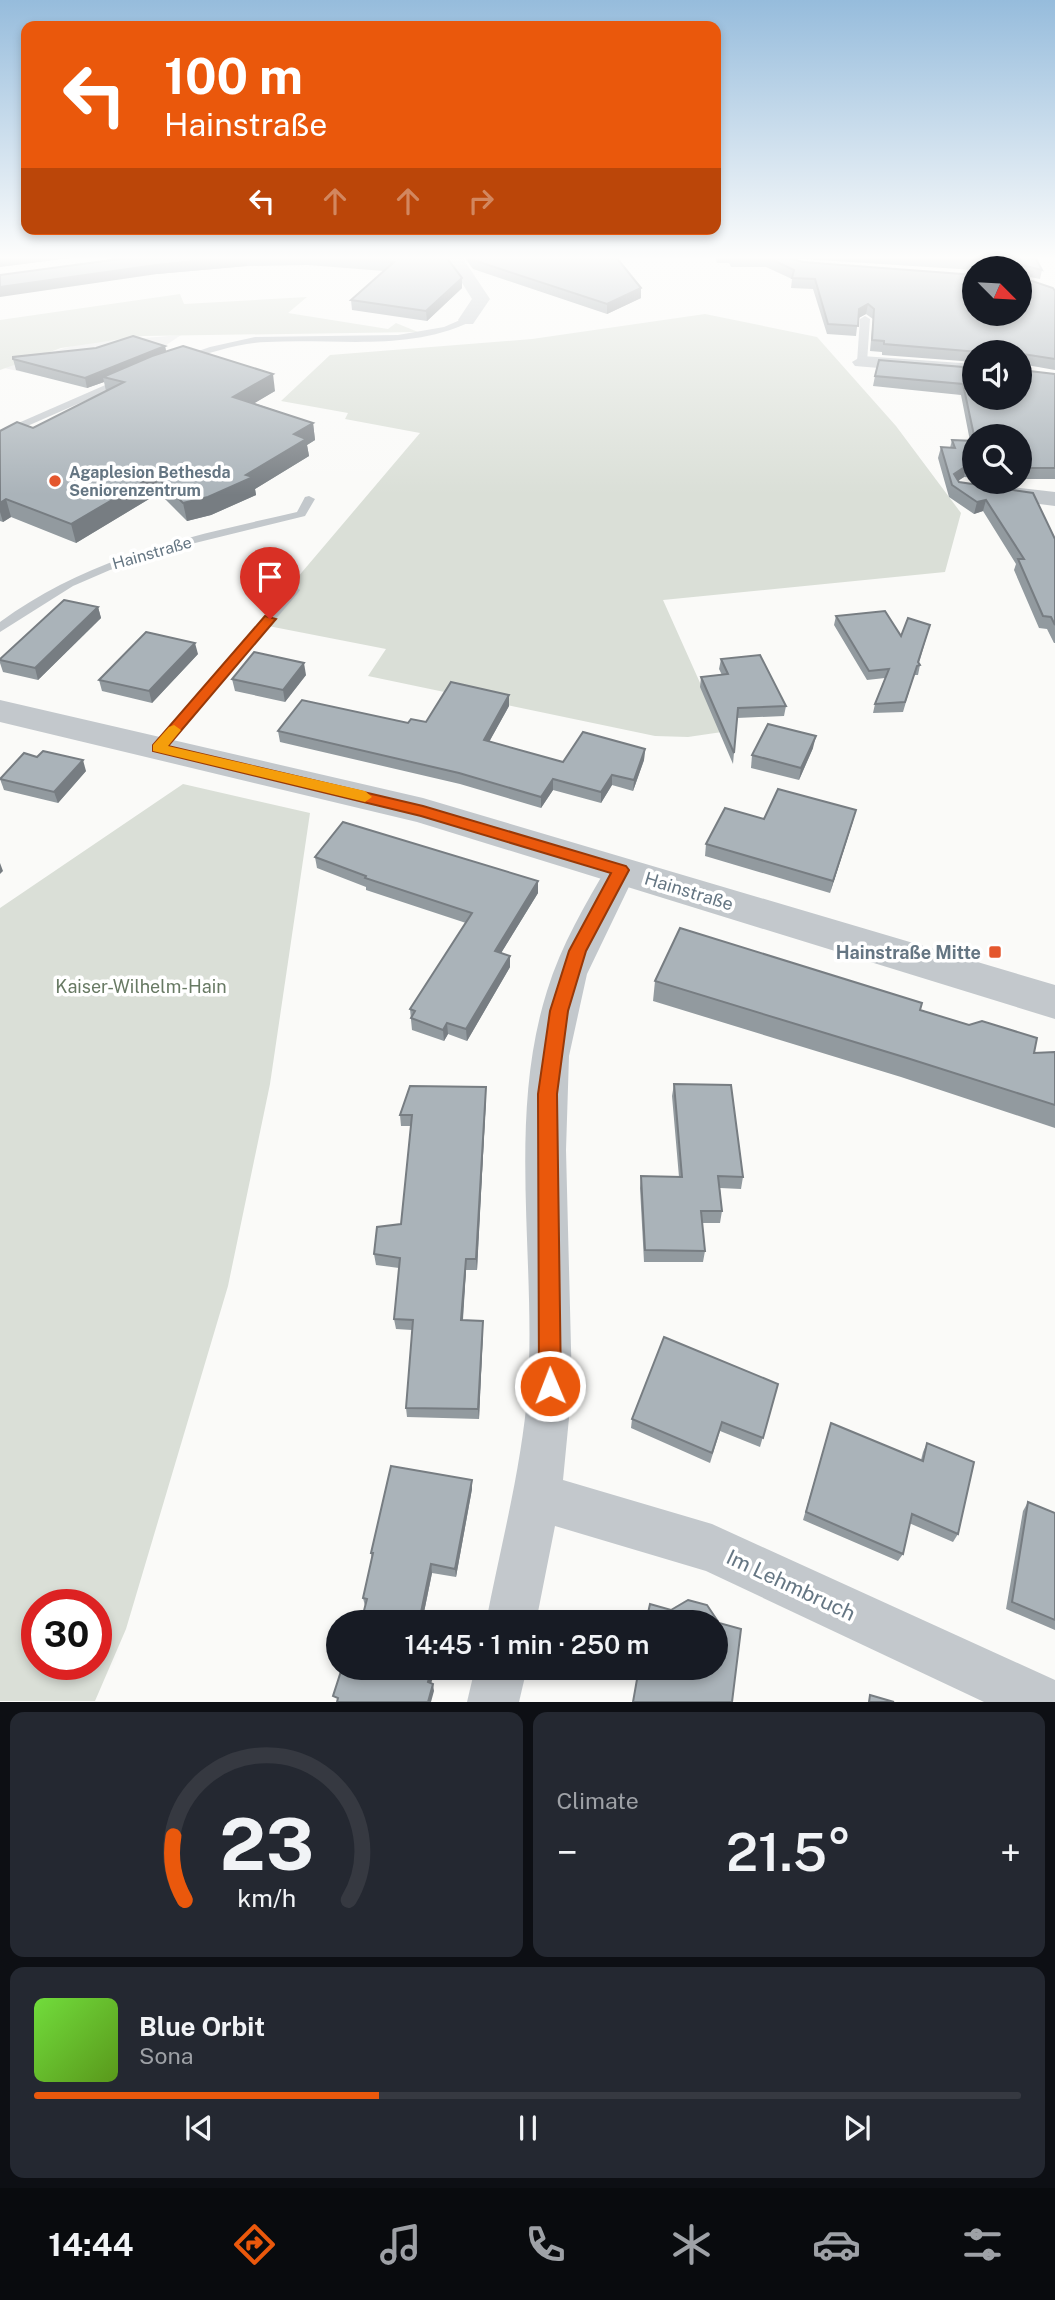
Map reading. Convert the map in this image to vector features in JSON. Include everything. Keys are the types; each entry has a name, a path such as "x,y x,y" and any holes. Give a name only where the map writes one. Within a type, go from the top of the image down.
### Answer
{"street":[{"path":"862,362 962,369"},
{"path":"1016,494 1055,499"},
{"name":"Hainstraße","path":"0,711 423,811 1055,1002"},
{"path":"514,1610 539,1497 550,1386 550,1080 559,1011 578,951 621,870"},
{"name":"Im Lehmbruch","path":"539,1497 712,1548 1037,1700"},
{"path":"493,1702 498,1680"}],"lane":[{"path":"167,363 239,343 379,336"},
{"path":"862,362 864,336"},
{"path":"0,435 135,375"},
{"name":"Hainstraße","path":"0,628 27,605 73,579 128,556 301,514 309,499"},
{"path":"158,748 293,590"}],"shaded area":[{"path":"179,336 159,350 45,377 4,368 35,356 84,343"}],"green space":[{"path":"0,336 140,336 61,348 0,370"},
{"path":"550,336 817,337 896,426 961,513 945,572 663,600 722,732 688,737 655,736 368,676 386,649 258,624 420,433 345,419 348,413 281,401 330,355"},
{"name":"Kaiser-Wilhelm-Hain","path":"183,784 310,813 270,1084 228,1286 126,1629 112,1662 112,1589 21,1589 21,1680 104,1680 95,1701 0,1701 0,908"}],"building":[{"path":"132,336 165,346 85,378 13,359 13,357 96,348"},
{"path":"872,336 1055,336 1055,359 1032,355 1032,340 962,340 962,351 884,344 884,341 872,340"},
{"path":"183,346 273,374 233,397 313,423 294,434 306,439 246,475 253,477 208,497 183,503 155,475 71,524 6,499 0,503 0,431 17,422 33,428 124,382 103,377"},
{"path":"879,360 962,367 962,384 875,376"},
{"path":"1032,371 1055,374 1055,468 1032,468 1032,424 972,424 969,410 1032,410"},
{"path":"952,440 962,440 962,469 954,474 962,482 962,492 952,485 941,447 955,448"},
{"path":"1033,493 1055,539 1055,625 1051,617 1043,616 1018,559 1024,559 986,500 977,502 965,494"},
{"path":"64,600 98,607 35,668 0,660 0,659"},
{"path":"885,611 901,636 908,618 930,625 918,662 920,665 917,666 905,702 875,704 889,669 869,671 836,616"},
{"path":"146,632 195,643 149,691 99,680"},
{"path":"254,652 304,663 283,690 232,679"},
{"path":"760,655 786,706 738,708 734,753 701,677 728,674 721,659"},
{"path":"451,682 509,695 484,740 563,762 583,732 645,749 634,780 612,775 601,792 553,779 541,797 459,773 278,731 302,700 408,723 411,719 426,722"},
{"path":"768,724 816,736 801,768 752,755"},
{"path":"43,751 83,760 54,792 0,779 24,753 37,757"},
{"path":"778,789 856,810 833,881 706,844 725,808 764,819"},
{"path":"343,822 538,881 495,951 510,956 466,1029 447,1023 443,1030 411,1018 415,1011 410,1009 472,913 365,878 366,876 315,857"},
{"path":"680,928 922,1003 920,1010 969,1025 982,1021 1037,1038 1034,1053 1055,1052 1055,1105 655,981"},
{"path":"674,1084 731,1085 743,1177 718,1176 722,1211 701,1211 705,1251 645,1250 641,1176 682,1177"},
{"path":"410,1086 486,1087 476,1259 466,1259 461,1320 483,1321 478,1409 406,1408 413,1320 394,1319 400,1258 374,1254 377,1227 401,1224 412,1115 400,1115"},
{"path":"664,1337 778,1384 763,1438 722,1422 712,1453 632,1419"},
{"path":"831,1423 923,1461 927,1443 974,1462 958,1534 912,1514 903,1554 806,1512"},
{"path":"391,1466 472,1480 455,1569 431,1564 421,1610 364,1610 367,1599 363,1598"},
{"path":"1028,1502 1055,1513 1055,1620 1012,1602"},
{"path":"688,1600 707,1605 710,1610 671,1610"},
{"path":"650,1604 671,1610 649,1610"},
{"path":"728,1625 741,1629 732,1702 633,1702 637,1680 728,1680"},
{"path":"338,1680 429,1680 433,1684 428,1702 337,1702 338,1698 333,1696"},
{"path":"870,1695 894,1702 869,1702"}],"slow traffic":[{"path":"174,730 158,748 365,797"}],"place":[{"name":"Agaplesion Bethesda Seniorenzentrum","path":"55,481"},
{"name":"Hainstraße Mitte","path":"995,952"}],"route":[{"path":"270,619 158,748 423,811 621,870 578,951 559,1011 548,1094 550,1386"}]}
